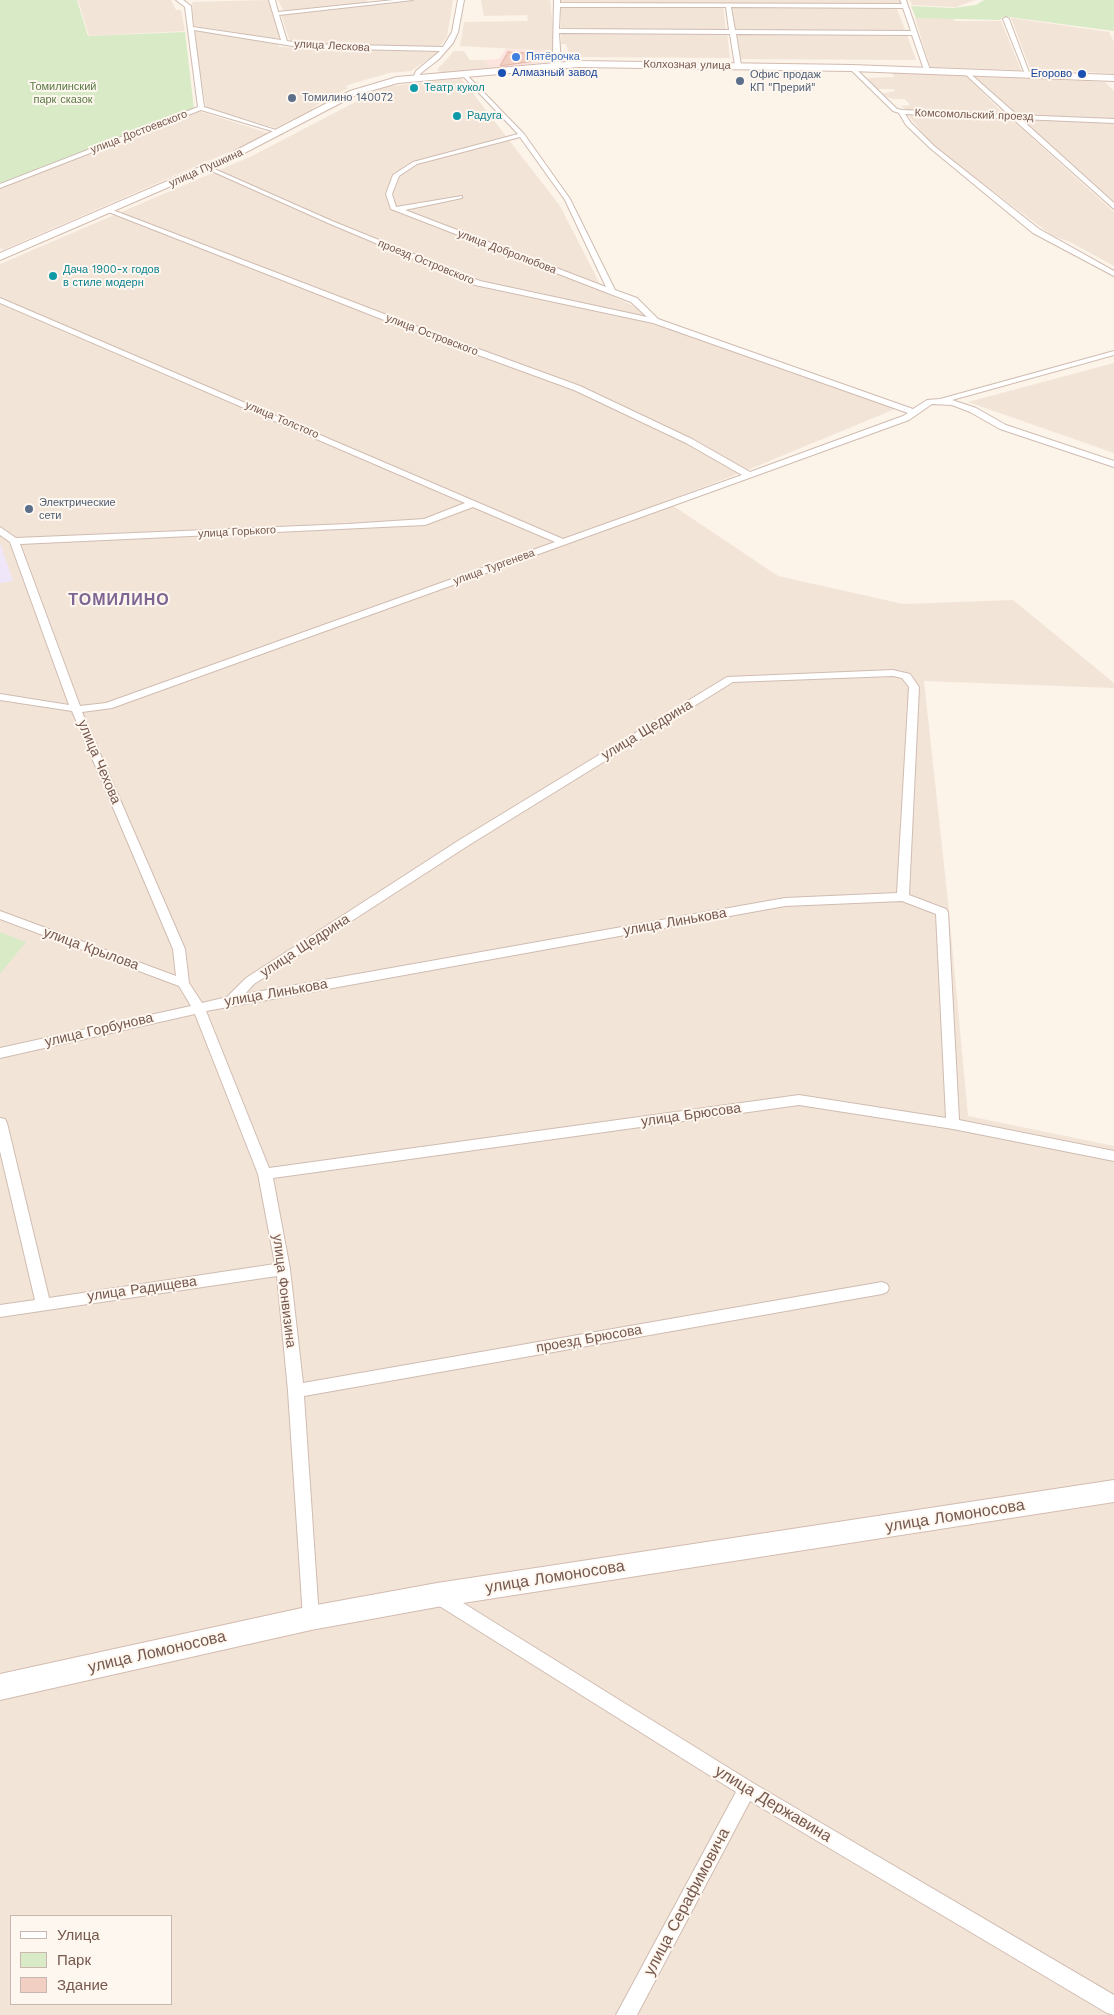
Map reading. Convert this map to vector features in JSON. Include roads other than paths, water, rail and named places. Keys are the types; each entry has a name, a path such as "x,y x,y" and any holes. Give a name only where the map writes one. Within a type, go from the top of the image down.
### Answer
{"main road":[{"name":"Колхозная улица","path":"413,78 558,64 738,65 927,70 1112,80"},
{"name":"улица Пушкина","path":"0,257 208,168 280,133 362,89 413,78"},
{"name":"улица Ломоносова","path":"0,1687 311,1618 438,1595 1114,1492"}],"street":[{"name":"улица Достоевского","path":"0,186 201,108 188,6 179,0"},
{"path":"272,0 284,42"},
{"path":"277,14 410,0"},
{"path":"413,78 445,49 455,32 461,0"},
{"path":"558,64 557,2 728,5 905,3 927,70"},
{"path":"728,5 738,65"},
{"path":"1006,19 1028,74"},
{"name":"улица Лескова","path":"190,28 300,46 445,49"},
{"path":"557,31 915,33"},
{"name":"Комсомольский проезд","path":"852,68 895,110 901,112 1114,121"},
{"path":"966,72 1012,116 1114,207"},
{"path":"463,73 522,135 568,200 611,290"},
{"path":"201,108 280,133"},
{"path":"901,112 908,124 932,147 1036,231 1114,274"},
{"path":"460,197 396,210 393,208 389,194 396,176 414,163 522,135"},
{"name":"проезд Островского","path":"208,168 330,222 478,283 655,321 911,414"},
{"name":"улица Островского","path":"108,210 410,327 577,388 689,441 749,475"},
{"name":"улица Добролюбова","path":"396,210 611,290 634,300 655,321"},
{"name":"улица Толстого","path":"0,300 563,542"},
{"name":"улица Тургенева","path":"0,696 76,710 108,706 749,475 911,414 930,402 941,401 1114,353"},
{"path":"941,401 973,410 1003,427 1114,464"},
{"name":"улица Горького","path":"14,541 202,534 424,522 474,503"},
{"path":"0,530 14,541"},
{"name":"улица Чехова","path":"14,541 76,710 179,949 182,983"},
{"name":"улица Щедрина","path":"231,1001 250,981 464,842 731,679 894,673 906,676 914,687 903,897"},
{"name":"улица Линькова","path":"199,1008 785,902 903,897 942,912 953,1124"},
{"name":"улица Крылова","path":"0,915 182,983"},
{"name":"улица Фонвизина","path":"182,983 199,1008 265,1174 284,1269 296,1391 311,1618"},
{"name":"улица Горбунова","path":"0,1053 199,1008"},
{"name":"улица Брюсова","path":"265,1174 799,1100 953,1124 1114,1156"},
{"path":"0,1123 44,1303"},
{"name":"улица Радищева","path":"0,1311 284,1269"},
{"name":"проезд Брюсова","path":"296,1391 882,1288"},
{"name":"улица Державина","path":"438,1595 747,1789 1114,2006"},
{"name":"улица Серафимовича","path":"626,2015 747,1789"}],"place":[{"name":"Пятёрочка","path":"516,57"},
{"name":"Алмазный завод","path":"502,73"},
{"name":"Егорово","path":"1082,74"},
{"name":"Офис продаж КП \"Прерий\"","path":"740,81"},
{"name":"Театр кукол","path":"414,88"},
{"name":"Томилино 140072","path":"292,98"},
{"name":"Радуга","path":"457,116"},
{"name":"Дача 1900-х годов в стиле модерн","path":"53,276"},
{"name":"Электрические сети","path":"29,509"}],"district":[{"name":"ТОМИЛИНО","path":"119,600"}],"park label":[{"name":"Томилинский парк сказок","path":"63,93"}]}
